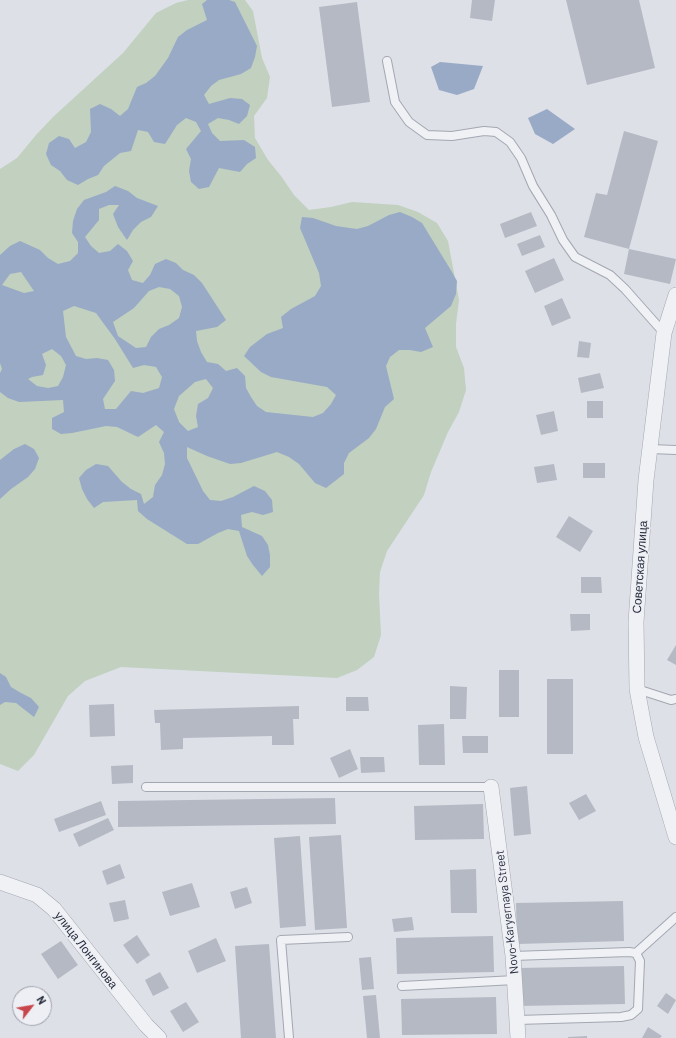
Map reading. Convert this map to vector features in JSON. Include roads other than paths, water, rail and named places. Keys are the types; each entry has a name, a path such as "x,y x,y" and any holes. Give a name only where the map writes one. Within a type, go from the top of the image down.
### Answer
{"street":[{"name":"Советская улица","path":"676,295 664,333 646,480 636,622 637,689 646,737 676,837"},
{"name":"Novo-Karyernaya Street","path":"491,787 513,956 518,1038"},
{"name":"улица Лонгинова","path":"0,882 37,895 54,909 146,1025 159,1038"}],"lane":[{"path":"387,62 395,102 409,122 426,135 452,136 484,131 496,132 510,142 521,158 533,186 575,257 610,275 625,288 664,333"},
{"path":"650,449 676,450"},
{"path":"637,689 671,700 676,699"},
{"path":"146,787 491,787"},
{"path":"636,953 676,917"},
{"path":"289,1038 281,940 348,937"},
{"path":"513,956 636,953"},
{"path":"517,1020 621,1017 631,1015 638,1009 640,961 636,953"},
{"path":"402,986 515,980"}],"water":[{"path":"207,0 229,0 235,2 257,46 251,68 241,74 219,80 211,86 204,95 209,104 230,98 242,99 250,105 247,116 239,124 218,118 208,124 212,133 220,141 244,140 255,147 256,158 247,164 240,172 219,168 209,187 199,189 191,182 189,171 191,159 186,149 201,131 196,122 186,118 177,125 165,144 154,142 148,132 138,130 131,151 120,153 104,166 98,175 78,185 67,180 60,171 51,165 46,154 49,143 59,136 69,139 75,148 86,142 91,132 90,109 100,104 111,109 120,116 128,109 137,87 146,83 155,76 168,58 178,37 187,30 207,20 202,4"},
{"path":"440,62 483,66 474,89 457,95 439,90 431,67"},
{"path":"547,109 575,129 553,144 535,134 528,118"},
{"path":"115,186 128,191 137,198 158,206 151,217 141,222 133,230 127,240 118,227 113,214 119,205 109,205 99,209 99,220 85,237 91,246 99,253 110,251 118,244 127,251 133,261 128,270 132,280 143,283 150,275 155,264 166,259 176,263 183,270 194,275 202,283 226,320 217,327 196,331 197,341 201,352 207,362 218,364 226,371 237,368 245,376 246,388 251,397 257,406 266,412 313,417 323,413 331,404 336,395 327,387 271,377 261,372 244,356 250,347 267,334 283,328 281,317 291,309 315,296 321,286 319,273 300,228 302,217 313,218 336,226 357,229 368,226 389,215 400,212 422,223 457,281 456,294 451,306 425,328 433,347 421,352 399,350 390,357 386,366 394,399 385,407 376,429 369,438 349,453 344,463 344,474 326,488 315,483 299,464 289,457 277,452 241,463 230,464 187,447 187,458 203,491 210,500 221,501 233,497 254,486 265,491 272,500 273,512 263,515 252,512 241,515 242,527 262,536 268,545 270,567 262,576 247,556 239,531 228,529 198,544 187,544 147,519 138,511 137,500 103,502 94,508 87,499 79,478 86,470 96,464 108,466 122,482 141,494 144,504 153,497 155,485 162,475 165,464 164,453 159,442 164,432 156,425 138,437 117,427 106,426 61,434 52,429 52,418 64,412 63,400 19,402 8,398 0,392 0,373 2,369 0,363 0,255 10,246 20,241 40,250 48,258 58,264 70,261 78,253 78,242 72,233 73,221 77,209 84,200 106,192","holes":["21,272 34,291 24,293 2,285 10,274","159,287 170,289 179,296 182,307 179,318 169,325 159,329 151,337 146,347 136,348 118,336 113,322 134,308 149,291","74,306 96,313 115,339 133,368 144,365 156,367 162,377 159,388 143,393 131,391 116,409 105,409 103,399 115,381 114,370 108,360 97,358 86,359 76,356 66,337 63,311","52,349 61,356 66,365 63,377 58,386 48,388 37,386 28,379 43,375 46,365 42,354","206,379 213,388 208,398 198,404 196,416 198,427 188,431 179,422 174,409 179,396 195,382"]},
{"path":"25,444 34,449 39,458 35,469 28,477 0,499 0,460 14,449"},
{"path":"0,673 6,677 11,687 31,698 39,707 34,717 16,703 5,702 0,705"}]}
